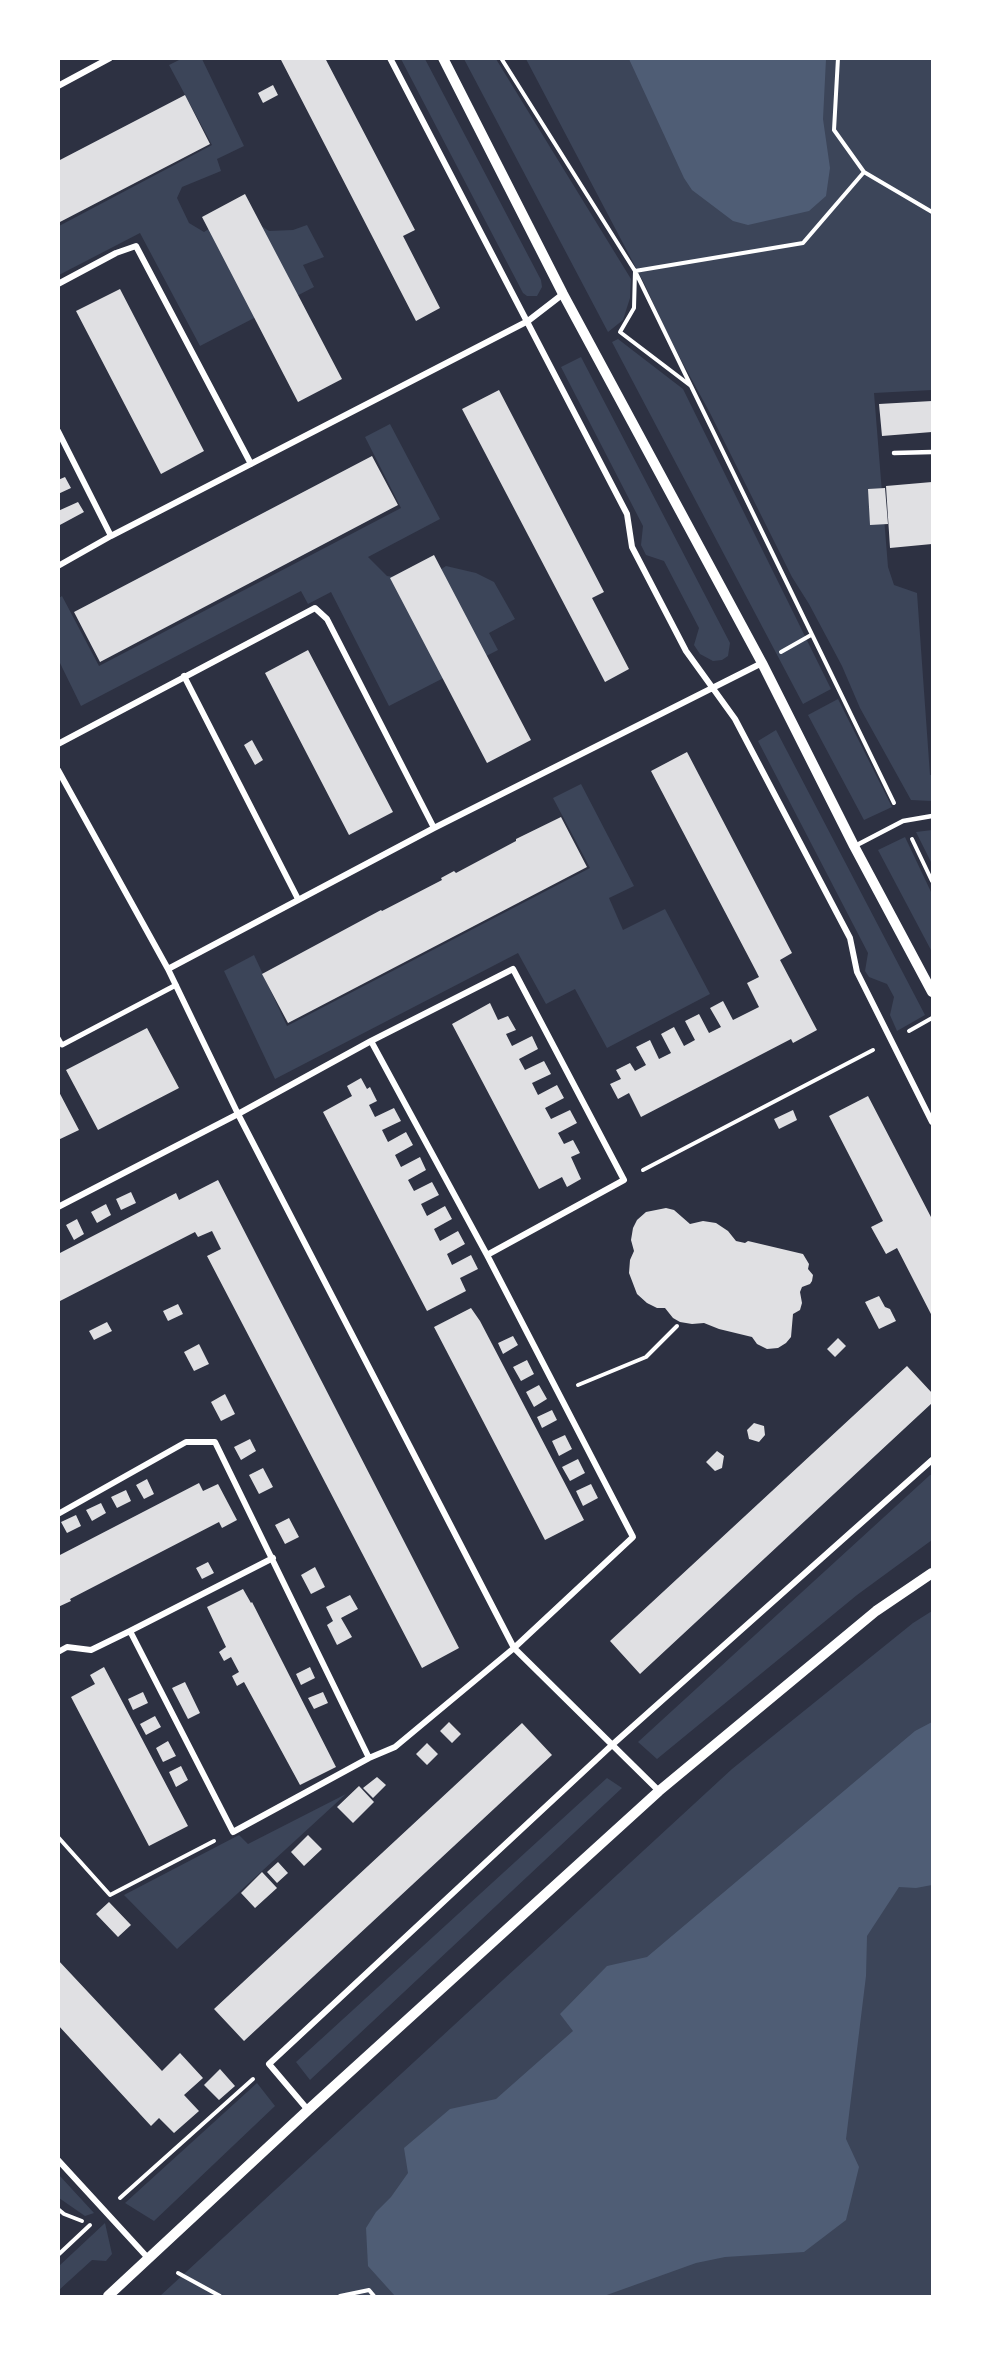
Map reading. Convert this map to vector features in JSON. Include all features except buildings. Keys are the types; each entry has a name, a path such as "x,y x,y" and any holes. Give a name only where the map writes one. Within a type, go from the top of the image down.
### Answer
{"street":[{"path":"58,86 110,58"},
{"path":"390,58 627,514 632,547 686,651 739,726 850,938 857,972 933,1122"},
{"path":"443,58 563,294 762,663 855,846 933,992"},
{"path":"58,284 136,246 250,464"},
{"path":"58,566 111,536 528,321 563,294"},
{"path":"58,431 111,536"},
{"path":"58,744 315,608 327,619 434,828"},
{"path":"168,969 434,828 762,663"},
{"path":"184,676 298,899"},
{"path":"58,770 168,969 238,1114 514,1648 659,1791"},
{"path":"58,1207 238,1114 371,1041 513,969 624,1180 487,1255"},
{"path":"58,1038 62,1044 176,985"},
{"path":"130,1631 233,1832 369,1758 395,1747 514,1648 633,1537 487,1255 371,1041"},
{"path":"58,1514 186,1442 215,1442 369,1758"},
{"path":"308,2110 269,2064 612,1745 933,1460"},
{"path":"58,1652 67,1647 91,1650 273,1558"},
{"path":"108,2296 308,2110 659,1791 876,1611 933,1573"},
{"path":"58,2160 148,2258"}],"lane":[{"path":"894,453 933,452"},
{"path":"855,846 903,821 933,816"}],"path":[{"path":"501,58 635,271 933,881"},
{"path":"838,58 834,130 864,172 933,212"},
{"path":"635,271 803,243 864,172"},
{"path":"635,271 634,308 620,332 693,388"},
{"path":"762,663 811,635"},
{"path":"624,1180 933,1018"},
{"path":"558,1393 646,1357 677,1326"},
{"path":"58,1837 110,1895 233,1832"},
{"path":"105,2211 182,2145 269,2064"},
{"path":"58,2209 64,2214 91,2224 58,2255"},
{"path":"178,2273 220,2296"},
{"path":"340,2296 369,2290 374,2296"}],"shaded area":[{"path":"181,59 202,59 244,146 217,159 221,171 182,187 177,198 189,223 204,232 226,218 257,223 269,231 293,230 307,225 324,257 303,265 314,287 200,346 140,233 59,275 59,226 212,145 169,65"},
{"path":"401,59 425,59 541,280 542,287 537,296 527,296 523,293"},
{"path":"464,59 496,59 631,279 630,298 623,320 608,332"},
{"path":"526,59 932,59 932,390 874,393 888,567 894,585 917,593 930,775 932,775 932,801 911,800 860,708 842,666 792,577 710,413 668,336 645,285"},
{"path":"629,59 826,59 823,119 830,168 826,196 809,211 748,225 733,221 692,190 684,178"},
{"path":"618,339 683,389 831,689 803,704 612,342"},
{"path":"581,357 730,643 728,656 722,660 713,661 700,654 694,645 699,628 664,561 646,555 641,545 643,526 561,367"},
{"path":"390,424 440,519 368,557 387,576 423,581 446,566 476,573 494,582 515,619 489,633 498,650 389,706 331,592 308,604 301,591 81,706 59,661 59,598 62,596 99,666 401,508 365,437"},
{"path":"838,699 892,807 864,820 808,715"},
{"path":"776,730 925,1015 897,1031 890,1015 894,997 887,984 869,977 865,971 868,953 758,741"},
{"path":"581,784 634,886 609,898 623,930 665,909 710,994 607,1048 575,989 546,1004 518,953 275,1079 224,971 254,955 287,1026 590,868 553,798"},
{"path":"932,830 932,864 916,832"},
{"path":"905,837 932,894 932,952 878,850"},
{"path":"932,1475 932,1540 857,1595 657,1759 638,1742"},
{"path":"932,1611 932,2296 160,2296 732,1769 913,1623"},
{"path":"932,1722 932,1885 916,1888 899,1887 867,1936 866,1976 846,2139 859,2167 846,2220 804,2252 725,2257 696,2263 604,2296 395,2296 368,2266 366,2228 408,2173 404,2148 450,2109 496,2099 573,2031 560,2014 607,1966 647,1957 915,1731"},
{"path":"607,1778 622,1788 310,2080 296,2062"},
{"path":"346,1794 177,1949 124,1895 239,1835 248,1844"},
{"path":"257,2083 275,2106 154,2221 125,2203"},
{"path":"58,2175 94,2213 85,2216 59,2198"},
{"path":"105,2223 112,2254 106,2261 92,2260 59,2290 59,2266"}]}
